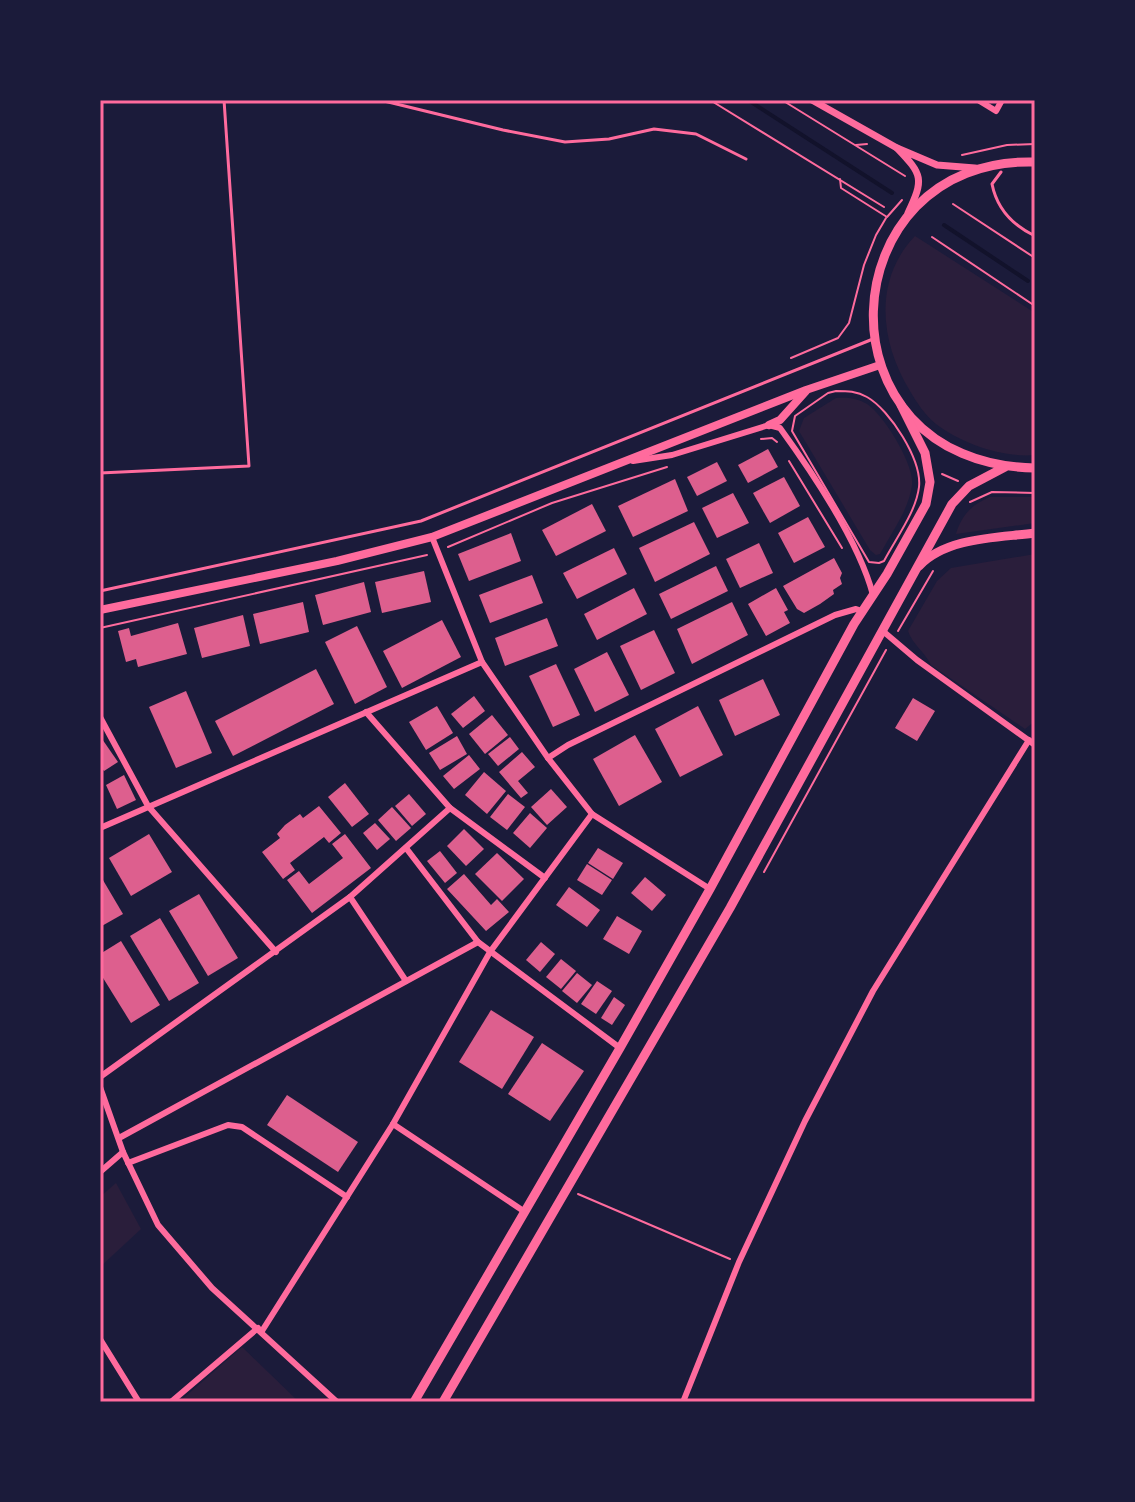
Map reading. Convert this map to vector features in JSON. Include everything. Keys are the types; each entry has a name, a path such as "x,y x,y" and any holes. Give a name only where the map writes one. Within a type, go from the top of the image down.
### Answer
{"main road":[{"path":"414,1402 620,1048 862,611 926,504 930,482 925,453 880,365 874,339 872,313 876,281 886,251 903,223 932,193 975,168 1013,161 1035,162"},
{"path":"100,610 337,561 432,537 806,390 880,365"},
{"path":"769,425 780,420 806,390"},
{"path":"901,405 922,428 947,447 975,460 1005,467 1035,468"},
{"path":"443,1402 730,908 884,632 911,574 961,493 1005,467"},
{"path":"911,574 927,558 955,545 1035,533"}],"street":[{"path":"978,100 996,111 1002,100"},
{"path":"815,101 897,148 937,165 975,168"},
{"path":"897,148 914,166 921,182 903,223"},
{"path":"625,462 672,455 769,425 780,428 799,453 865,566 873,596"},
{"path":"432,537 482,662 548,758 592,814 710,889"},
{"path":"548,758 568,745 835,615 856,609 862,611"},
{"path":"683,1402 739,1262 805,1121 873,991 1032,742 917,660 884,632"},
{"path":"100,828 482,662"},
{"path":"366,712 450,808 545,878"},
{"path":"100,717 148,806 276,952"},
{"path":"100,1077 350,897 450,808"},
{"path":"171,1402 260,1330 393,1124 490,952 592,814"},
{"path":"406,848 478,942 620,1048"},
{"path":"350,897 406,981"},
{"path":"119,1138 478,942"},
{"path":"100,1087 123,1152 158,1225 212,1288 337,1402"},
{"path":"393,1124 525,1212"},
{"path":"128,1163 228,1125 242,1127 347,1197"},
{"path":"100,1172 123,1152"},
{"path":"100,1339 139,1402"}],"lane":[{"path":"100,473 249,466 224,100"},
{"path":"380,100 565,142 609,139 654,129 696,134 746,159"},
{"path":"1013,161 992,184 995,200 1008,218 1035,236"},
{"path":"100,591 421,521 874,339"}],"path":[{"path":"710,100 884,207"},
{"path":"782,100 905,176"},
{"path":"856,145 870,144"},
{"path":"960,156 1007,145 1035,144"},
{"path":"840,178 841,188 887,217"},
{"path":"791,358 838,338 849,323 864,265 876,235 903,199"},
{"path":"953,204 1035,258"},
{"path":"932,237 1035,306"},
{"path":"852,391 874,402 907,444 918,469 919,483 912,508 884,561 879,563 869,562 841,514 792,426 795,416 828,393 852,391"},
{"path":"757,439 772,438 780,445"},
{"path":"788,458 847,556"},
{"path":"100,628 417,559 552,503 673,465"},
{"path":"940,473 960,481"},
{"path":"963,509 992,492 1035,493"},
{"path":"902,624 937,565"},
{"path":"771,860 885,653"},
{"path":"567,1189 739,1262"}],"shaded area":[{"path":"915,236 1035,313 1035,455 997,452 958,438 932,420 910,391 892,352 886,312 892,272 901,253"},
{"path":"836,398 856,399 874,410 897,441 912,476 907,503 880,554 876,555 870,550 799,431 804,418"},
{"path":"990,497 1035,497 1035,523 956,534 968,511"},
{"path":"1035,554 1035,721 1025,729 931,665 908,631 937,581 951,568"},
{"path":"116,1183 141,1229 100,1267 100,1197"},
{"path":"242,1347 299,1402 179,1402"}],"building":[{"path":"768,449 778,467 748,483 738,465"},
{"path":"717,462 727,481 697,496 687,477"},
{"path":"784,477 800,506 770,523 753,493"},
{"path":"675,479 688,511 633,537 618,506"},
{"path":"733,493 749,523 717,538 702,508"},
{"path":"592,504 606,531 556,556 542,530"},
{"path":"808,517 825,547 794,563 778,533"},
{"path":"694,522 710,554 655,582 639,548"},
{"path":"511,533 521,561 469,581 458,554"},
{"path":"759,543 773,573 740,588 726,559"},
{"path":"614,548 627,574 577,599 563,573"},
{"path":"834,558 842,573 842,584 833,590 834,594 804,613 797,609 783,586"},
{"path":"716,566 728,591 671,619 659,594"},
{"path":"424,571 431,602 382,613 375,582"},
{"path":"532,575 543,603 490,623 479,595"},
{"path":"364,582 371,612 323,625 315,595"},
{"path":"634,588 647,614 597,640 584,614"},
{"path":"776,588 788,610 784,612 790,623 766,636 748,604"},
{"path":"303,602 309,632 260,644 253,614"},
{"path":"732,602 748,635 692,664 677,629"},
{"path":"243,615 250,646 202,658 194,628"},
{"path":"547,618 558,646 505,666 495,638"},
{"path":"442,620 461,657 402,688 383,651"},
{"path":"178,623 187,654 138,667 136,659 126,662 118,631 129,628 131,636"},
{"path":"357,626 387,687 355,704 325,642"},
{"path":"654,630 675,673 641,690 620,646"},
{"path":"607,652 629,695 595,712 574,669"},
{"path":"556,664 580,715 553,727 529,676"},
{"path":"316,669 334,704 233,756 215,721"},
{"path":"763,679 780,715 735,736 719,700"},
{"path":"186,691 212,753 176,768 149,707"},
{"path":"474,696 485,711 463,728 451,714"},
{"path":"913,698 935,711 917,741 895,728"},
{"path":"437,706 453,733 426,750 409,722"},
{"path":"698,706 723,755 680,777 655,729"},
{"path":"492,715 508,735 485,754 469,734"},
{"path":"635,735 662,782 619,806 593,759"},
{"path":"100,736 118,762 104,771 100,765"},
{"path":"457,736 467,754 440,770 429,753"},
{"path":"510,737 519,749 498,766 488,754"},
{"path":"522,752 535,767 518,781 528,793 521,798 499,772"},
{"path":"469,755 480,769 454,789 443,776"},
{"path":"484,772 506,791 487,814 465,795"},
{"path":"124,775 136,800 117,809 106,785"},
{"path":"345,783 369,814 352,827 328,797"},
{"path":"551,789 567,807 547,825 531,807"},
{"path":"409,794 426,814 412,826 395,806"},
{"path":"508,794 525,807 507,830 490,817"},
{"path":"319,806 341,833 329,843 324,837 290,863 295,870 283,879 262,852 280,838 277,834 285,825 300,814 303,818"},
{"path":"392,807 411,828 396,841 378,820"},
{"path":"530,813 547,828 530,848 513,833"},
{"path":"375,823 390,839 377,850 363,833"},
{"path":"464,829 484,849 466,866 447,846"},
{"path":"149,834 172,872 131,896 109,858"},
{"path":"345,834 371,868 312,913 287,880 299,871 309,884 343,858 332,844"},
{"path":"598,848 623,863 613,879 588,863"},
{"path":"440,851 457,873 445,883 427,861"},
{"path":"497,853 524,879 502,901 475,874"},
{"path":"587,864 612,880 602,895 577,880"},
{"path":"464,874 491,905 497,899 509,912 486,931 447,889"},
{"path":"100,875 123,914 100,927"},
{"path":"645,877 666,895 652,911 631,893"},
{"path":"569,887 600,910 587,927 556,905"},
{"path":"199,894 238,958 208,976 169,911"},
{"path":"617,916 642,931 629,954 603,939"},
{"path":"160,918 199,983 169,1001 130,936"},
{"path":"121,941 160,1005 131,1023 100,973 100,954"},
{"path":"541,942 555,954 540,972 526,960"},
{"path":"561,959 576,971 561,989 546,977"},
{"path":"577,973 592,985 577,1003 562,991"},
{"path":"597,981 612,991 596,1014 581,1004"},
{"path":"614,997 625,1005 612,1025 601,1018"},
{"path":"491,1010 534,1037 502,1089 459,1062"},
{"path":"542,1043 584,1071 550,1121 508,1094"},
{"path":"287,1095 358,1142 338,1172 267,1125"}],"waterway":[{"path":"748,100 892,193"},
{"path":"944,225 1028,281"}]}
